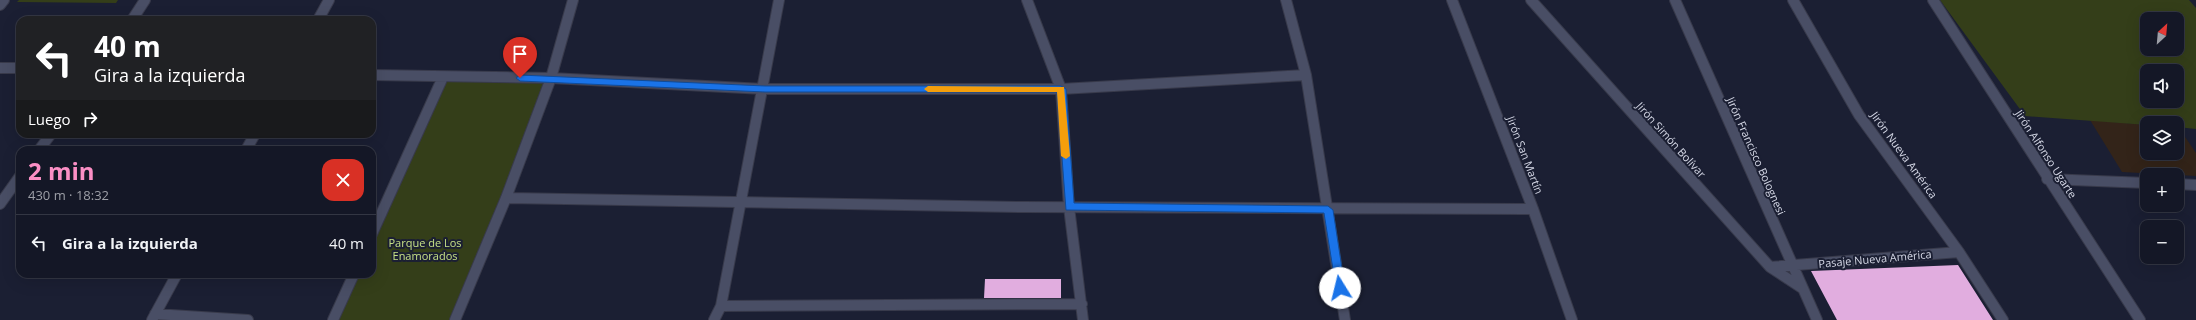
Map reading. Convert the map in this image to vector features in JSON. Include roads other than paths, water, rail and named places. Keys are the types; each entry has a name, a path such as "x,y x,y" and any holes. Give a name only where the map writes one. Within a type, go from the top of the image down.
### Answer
{"street":[{"path":"0,5 4,0"},
{"path":"135,16 145,0"},
{"path":"320,16 329,0"},
{"path":"454,320 506,198 551,78 573,0"},
{"path":"714,320 721,306 739,204 765,89 779,0"},
{"path":"1027,0 1061,89 1070,207 1084,320"},
{"path":"1286,0 1306,75 1345,320"},
{"name":"Jirón San Martín","path":"1452,0 1533,209 1572,320"},
{"name":"Jirón Simón Bolívar","path":"1531,0 1770,267 1802,288"},
{"name":"Jirón Francisco Bolognesi","path":"1675,0 1817,320"},
{"name":"Jirón Nueva América","path":"1793,0 1859,114 1959,252 2003,320"},
{"name":"Jirón Alfonso Ugarte","path":"1933,0 2047,179 2140,320"},
{"path":"0,68 16,68"},
{"path":"376,75 551,78 765,89 1061,89 1306,75"},
{"path":"376,225 444,77"},
{"path":"2047,179 2140,183"},
{"path":"0,204 16,182"},
{"path":"2184,184 2196,185"},
{"path":"506,198 739,204 1328,210 1533,209"},
{"name":"Pasaje Nueva América","path":"1770,267 1959,252"},
{"path":"175,278 153,317 248,320"},
{"path":"333,320 352,278"},
{"path":"721,306 1082,304"}],"park label":[{"name":"Parque de Los Enamorados","path":"425,249"}]}
